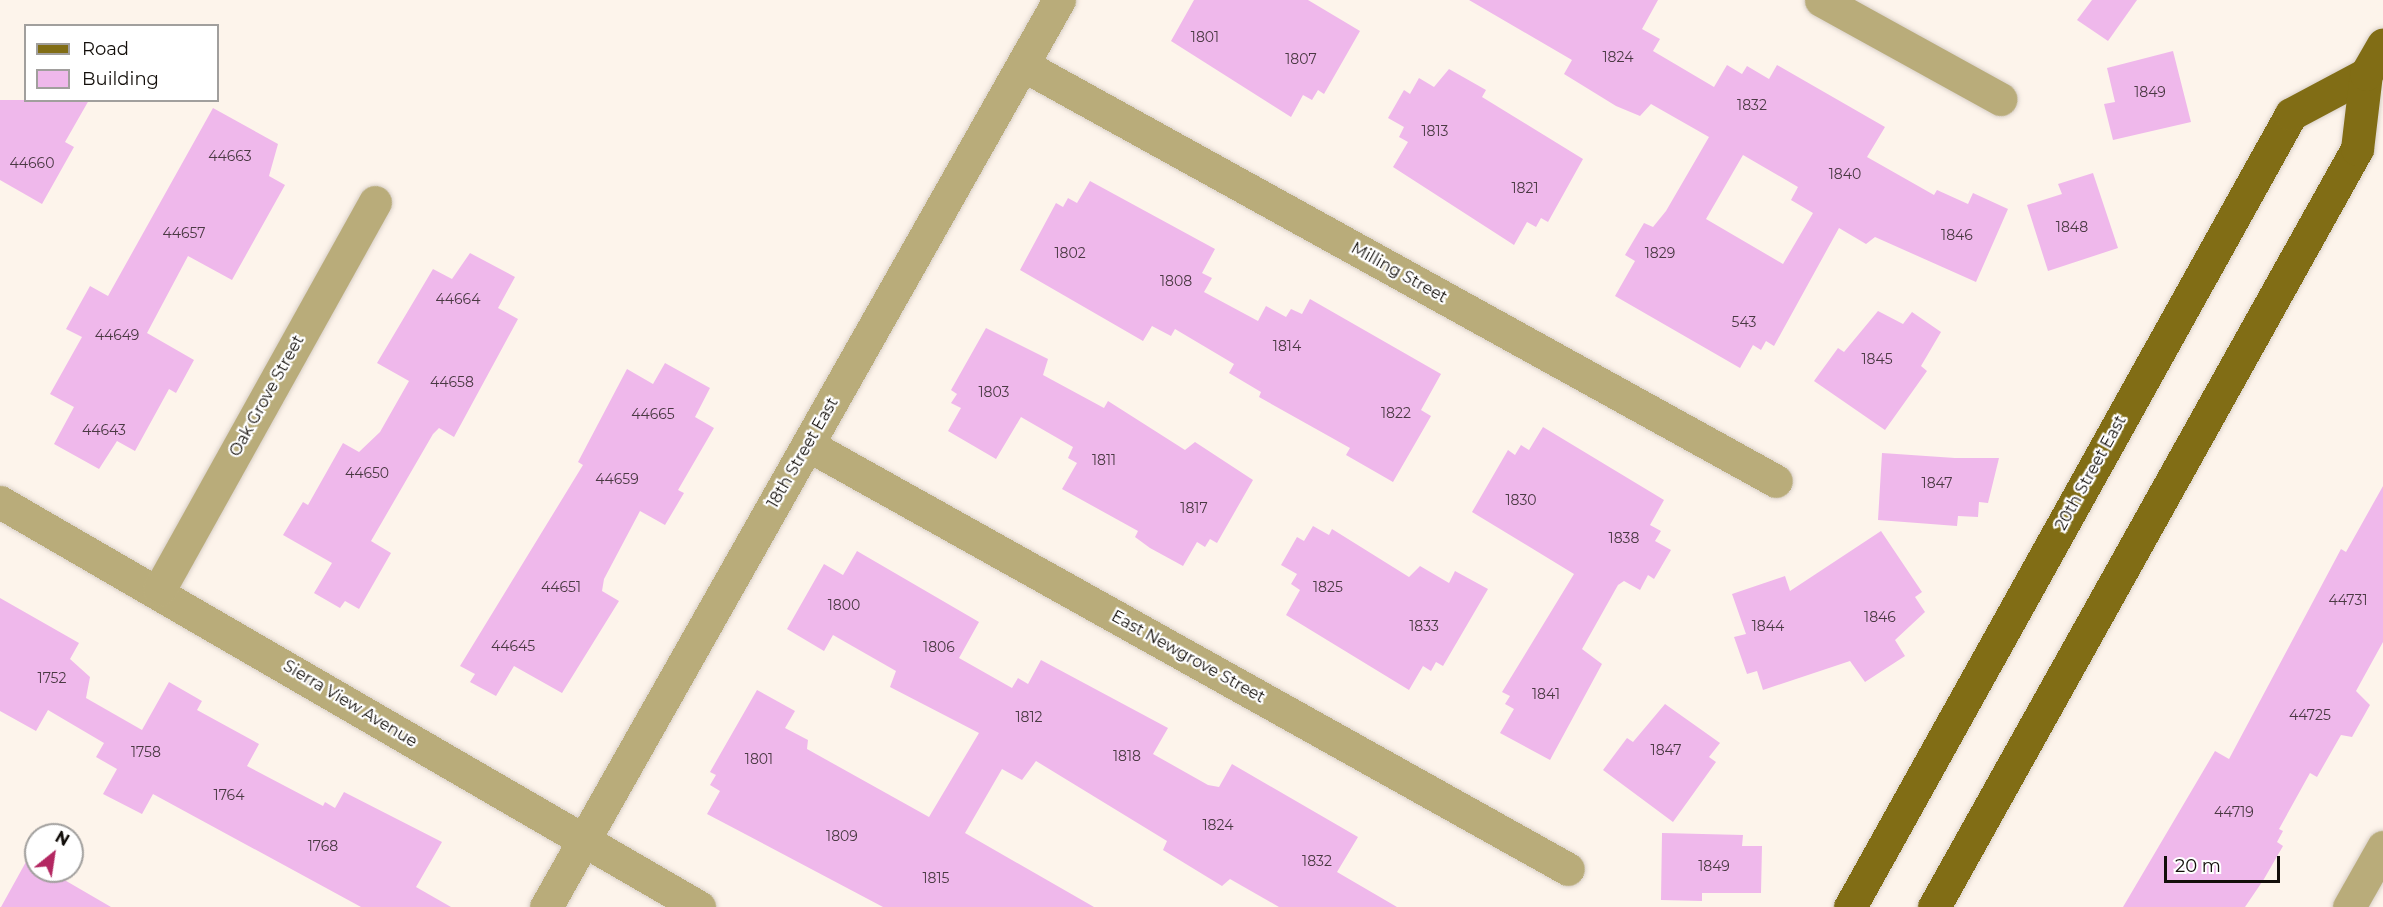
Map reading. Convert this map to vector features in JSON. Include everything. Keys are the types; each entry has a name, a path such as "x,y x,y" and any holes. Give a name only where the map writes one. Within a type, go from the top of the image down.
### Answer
{"main road":[{"path":"1934,907 2357,149 2366,74 2383,45"},
{"name":"20th Street East","path":"1850,907 2291,114 2366,74"}],"street":[{"name":"18th Street East","path":"546,907 1059,0"},
{"path":"1821,0 2000,99"},
{"name":"Milling Street","path":"1023,65 1776,481"},
{"name":"Oak Grove Street","path":"159,590 375,202"},
{"name":"East Newgrove Street","path":"808,445 1568,869"},
{"name":"Sierra View Avenue","path":"0,502 159,590 583,842 699,907"},
{"path":"2349,907 2378,868"}],"building":[{"path":"1194,0 1308,0 1360,31 1324,94 1318,90 1312,100 1303,95 1291,117 1171,41"},
{"path":"1469,0 1658,0 1642,29 1660,39 1653,51 1714,87 1727,65 1742,74 1747,66 1769,79 1777,65 1885,127 1867,157 1934,195 1937,190 1968,204 1973,193 2008,209 1976,282 1875,237 1866,244 1839,228 1774,346 1766,341 1761,350 1753,345 1740,368 1615,296 1635,261 1625,255 1644,223 1653,227 1666,211 1709,137 1651,104 1640,116 1616,106 1564,74 1572,60","holes":["1743,155 1798,187 1791,200 1813,213 1783,264 1706,219"]},
{"path":"2092,0 2137,0 2108,41 2077,20"},
{"path":"2173,51 2191,122 2113,140 2104,104 2115,102 2107,68"},
{"path":"1449,69 1486,90 1482,97 1583,159 1548,222 1541,218 1536,227 1527,222 1514,245 1393,167 1408,142 1399,137 1404,127 1388,118 1404,90 1410,94 1419,78 1434,87"},
{"path":"0,100 88,102 65,142 74,147 42,204 0,180"},
{"path":"213,108 278,144 269,176 285,185 232,280 188,256 147,333 194,360 176,393 169,389 135,451 117,441 99,469 54,444 74,407 50,394 82,337 66,329 90,286 108,296"},
{"path":"2093,173 2118,248 2048,271 2027,205 2062,194 2058,184"},
{"path":"1090,181 1215,249 1202,273 1212,278 1204,292 1258,321 1266,306 1286,317 1291,309 1302,314 1310,299 1441,374 1421,410 1431,416 1393,482 1346,455 1350,448 1259,397 1261,392 1229,373 1234,364 1175,329 1171,336 1152,326 1143,341 1020,270 1056,203 1063,207 1068,198 1077,203"},
{"path":"470,253 515,277 498,308 518,319 454,437 439,428 433,434 371,541 391,553 359,609 345,601 340,608 314,593 332,563 283,535 303,502 308,505 343,443 359,452 380,432 409,381 377,363 433,269 452,279"},
{"path":"1878,311 1903,324 1912,312 1941,332 1921,366 1927,371 1885,430 1814,381 1838,348 1844,352"},
{"path":"986,328 1048,359 1043,375 1104,408 1108,401 1185,450 1195,442 1253,480 1217,543 1210,539 1205,547 1197,542 1183,566 1150,548 1135,537 1138,531 1062,489 1077,463 1068,458 1073,447 1021,417 996,459 948,431 961,408 951,403 957,394 951,390"},
{"path":"665,363 710,388 695,417 714,428 678,490 684,493 665,525 640,511 604,579 602,591 619,601 562,693 514,666 496,696 470,682 475,674 460,666 583,465 578,462 627,369 653,384"},
{"path":"1543,427 1664,500 1650,525 1661,531 1655,541 1671,550 1654,579 1648,575 1640,590 1624,581 1618,585 1582,649 1602,664 1550,760 1500,733 1514,709 1505,704 1510,696 1502,692 1574,574 1472,512 1508,450 1515,455 1521,445 1529,450"},
{"path":"1882,453 1955,458 1999,458 1988,503 1979,502 1978,517 1958,516 1957,526 1878,520"},
{"path":"2383,486 2383,642 2356,691 2370,705 2352,737 2341,735 2317,777 2310,773 2279,829 2283,831 2277,842 2283,846 2245,907 2123,907 2215,751 2229,759 2341,549 2346,552"},
{"path":"1313,526 1329,535 1332,529 1409,577 1420,566 1449,583 1455,571 1488,589 1443,666 1436,662 1431,671 1423,666 1409,690 1286,615 1300,590 1291,584 1297,574 1281,565 1297,537 1304,541"},
{"path":"1881,531 1922,592 1915,597 1925,612 1895,640 1905,656 1865,682 1850,661 1763,690 1757,671 1747,674 1734,637 1746,634 1732,594 1785,576 1790,591"},
{"path":"857,551 979,622 959,658 1012,688 1018,678 1028,684 1041,660 1168,728 1153,754 1208,785 1219,787 1232,764 1358,837 1337,872 1397,907 1279,907 1230,879 1222,886 1163,850 1167,841 1036,761 1022,780 1002,769 965,833 1094,907 883,907 707,814 720,791 710,785 716,775 710,772 757,690 795,711 785,728 808,740 807,749 929,817 979,733 890,687 896,671 833,635 824,651 787,629 824,564 843,575"},
{"path":"0,598 79,643 70,659 90,677 86,698 142,730 169,682 202,701 197,710 259,744 247,766 323,806 325,802 335,808 344,792 442,842 416,887 451,907 361,907 153,794 142,814 103,794 117,769 96,757 104,743 48,710 36,731 0,711"},
{"path":"1665,704 1720,743 1709,757 1716,762 1673,822 1603,770 1627,738 1633,742"},
{"path":"1662,833 1743,835 1742,846 1762,846 1761,893 1702,893 1702,901 1661,900"},
{"path":"24,865 24,883 70,883 111,907 1,907"}]}
